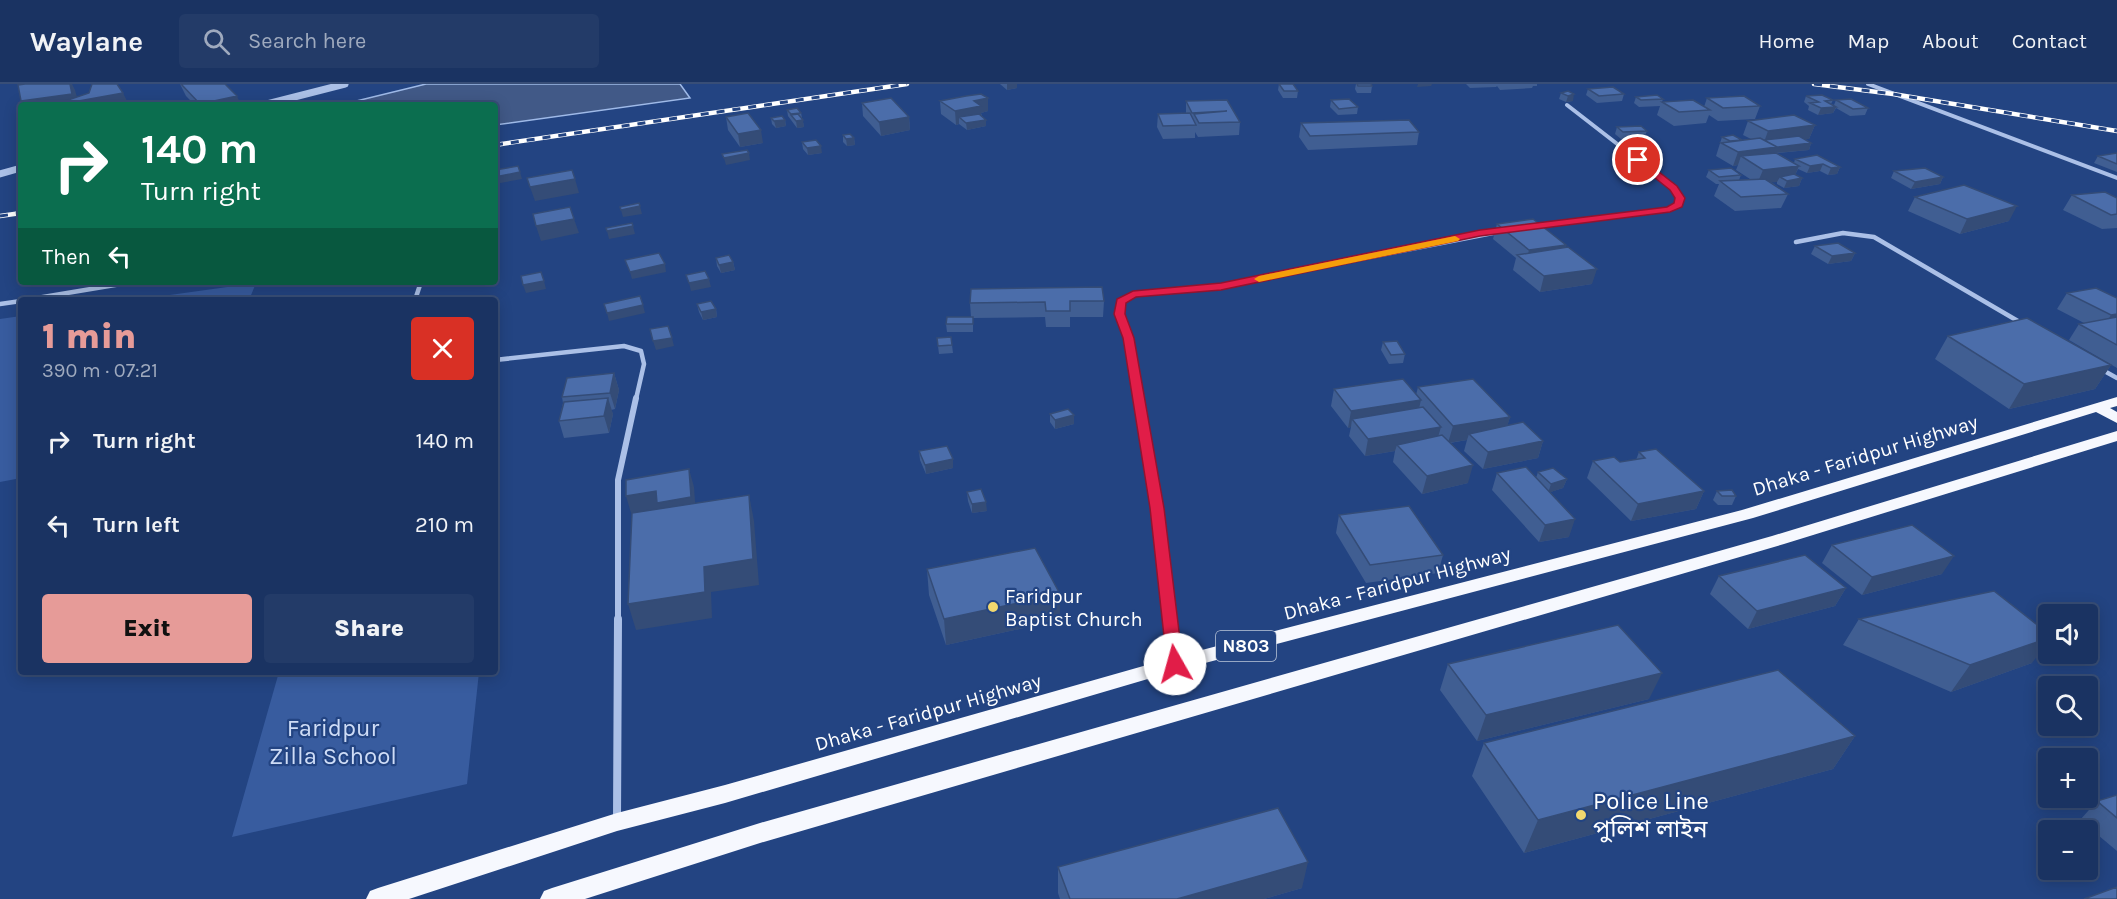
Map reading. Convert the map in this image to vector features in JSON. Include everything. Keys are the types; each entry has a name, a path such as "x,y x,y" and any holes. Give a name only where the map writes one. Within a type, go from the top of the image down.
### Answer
{"highway":[{"name":"Dhaka - Faridpur Highway","path":"378,899 617,822 1175,664 1747,514 2117,401"},
{"path":"2097,408 2117,418"},
{"name":"N803","path":"552,899 760,833 1778,540 2117,436"}],"street":[{"path":"275,102 345,84"},
{"path":"1868,84 2117,178"},
{"path":"1526,228 1670,209 1678,205 1680,198 1674,188 1567,105"},
{"path":"0,174 18,169"},
{"path":"1175,664 1157,508 1128,338 1120,314 1120,302 1133,294 1221,286 1480,233 1515,229"},
{"path":"1796,242 1843,232 1874,237 2027,326"},
{"path":"41,297 115,285"},
{"path":"0,304 18,301"},
{"path":"498,360 624,346 641,351 644,364 618,480 617,822"},
{"path":"2097,366 2117,378"}],"green space":[{"path":"242,285 255,285 250,297 156,297"},
{"path":"18,316 18,479 0,482 0,319"},
{"name":"Faridpur Zilla School","path":"278,675 479,675 467,784 232,837"}],"shaded area":[{"path":"426,84 680,84 690,98 498,125 498,102 352,102"}],"building":[{"path":"70,84 72,94 21,101 18,85"},
{"path":"92,84 117,84 123,93 62,102 89,93"},
{"path":"181,84 225,84 237,96 209,102 198,102"},
{"path":"1279,84 1293,84 1298,91 1284,91"},
{"path":"1357,84 1371,84 1372,86 1358,86"},
{"path":"1613,87 1624,94 1599,96 1588,89"},
{"path":"1568,91 1574,94 1568,96 1561,93"},
{"path":"981,94 988,98 974,101 981,106 955,111 940,101 966,96"},
{"path":"1657,95 1663,99 1641,100 1636,97"},
{"path":"1822,95 1833,100 1825,101 1836,107 1821,108 1810,103 1819,102 1806,96"},
{"path":"1744,96 1760,106 1723,108 1707,98"},
{"path":"891,98 909,117 879,122 862,103"},
{"path":"1349,99 1358,107 1339,109 1331,100"},
{"path":"1851,99 1868,108 1853,109 1836,100"},
{"path":"1227,100 1240,122 1199,123 1194,114 1227,111 1192,113 1186,101"},
{"path":"1693,100 1710,110 1679,112 1662,102"},
{"path":"797,108 801,113 791,114 787,110"},
{"path":"748,113 761,130 738,134 726,117"},
{"path":"1190,113 1196,125 1163,126 1158,114"},
{"path":"798,114 803,120 796,121 791,115"},
{"path":"979,114 986,120 966,123 959,117"},
{"path":"1794,115 1815,125 1768,131 1748,121"},
{"path":"782,116 785,120 774,121 771,118"},
{"path":"1409,120 1419,132 1310,136 1301,123"},
{"path":"1641,126 1647,131 1623,132 1617,127"},
{"path":"850,134 854,138 846,139 843,135"},
{"path":"1733,135 1742,140 1730,141 1722,137"},
{"path":"1799,136 1811,143 1777,147 1764,140"},
{"path":"1760,138 1777,147 1738,152 1721,143"},
{"path":"816,140 821,146 807,148 802,142"},
{"path":"747,150 749,153 724,158 722,154"},
{"path":"1776,153 1799,166 1763,170 1741,156"},
{"path":"2117,153 2117,164 2098,156"},
{"path":"1817,155 1840,167 1831,168 1823,164 1810,166 1795,159"},
{"path":"518,166 520,172 498,176 498,169"},
{"path":"1731,168 1741,175 1719,177 1709,170"},
{"path":"1925,168 1943,177 1915,182 1894,171"},
{"path":"572,170 575,179 530,187 527,178"},
{"path":"1794,174 1802,178 1787,181 1780,177"},
{"path":"1765,179 1788,194 1741,197 1720,181"},
{"path":"1964,185 2017,206 1967,219 1915,197"},
{"path":"2105,192 2117,198 2117,214 2111,215 2072,195"},
{"path":"639,203 640,206 621,210 620,207"},
{"path":"570,207 574,219 536,226 533,214"},
{"path":"1533,219 1566,245 1529,250 1497,224"},
{"path":"632,223 633,226 607,231 606,228"},
{"path":"1838,243 1855,253 1832,256 1815,246"},
{"path":"1568,247 1597,269 1544,276 1517,255"},
{"path":"659,253 665,264 630,272 625,260"},
{"path":"729,255 733,262 719,265 716,258"},
{"path":"705,271 709,279 689,283 686,275"},
{"path":"541,272 544,281 523,285 521,276"},
{"path":"1102,287 1104,301 1070,301 1070,311 1046,311 1045,302 970,303 971,289"},
{"path":"2096,288 2117,298 2117,314 2111,315 2067,293"},
{"path":"640,296 643,305 607,313 604,304"},
{"path":"711,301 716,309 701,312 697,304"},
{"path":"947,317 973,317 973,324 946,324"},
{"path":"2117,317 2117,345 2079,324"},
{"path":"2027,318 2111,365 2024,384 1948,336"},
{"path":"668,326 672,338 653,341 650,329"},
{"path":"951,337 952,345 938,346 937,338"},
{"path":"1397,341 1405,354 1391,355 1383,342"},
{"path":"614,373 610,393 562,397 567,378"},
{"path":"1403,379 1421,400 1351,411 1334,389"},
{"path":"1473,379 1510,417 1453,426 1418,387"},
{"path":"608,398 604,416 559,421 564,402"},
{"path":"1423,407 1441,427 1368,439 1352,419"},
{"path":"1068,409 1074,415 1055,420 1050,414"},
{"path":"1523,422 1543,441 1488,452 1469,434"},
{"path":"1442,435 1473,465 1427,476 1397,445"},
{"path":"947,446 953,459 925,465 919,451"},
{"path":"1656,449 1704,491 1638,504 1593,461 1614,457 1620,462 1645,458 1639,452"},
{"path":"1526,467 1575,519 1545,525 1497,473"},
{"path":"1553,468 1567,479 1551,484 1538,472"},
{"path":"689,469 691,497 657,503 656,491 626,496 626,480"},
{"path":"981,489 986,502 972,504 967,492"},
{"path":"1732,490 1736,496 1722,496 1717,491"},
{"path":"749,495 753,559 704,567 705,592 628,604 632,513"},
{"path":"1409,506 1443,555 1370,565 1339,515"},
{"path":"1912,525 1954,556 1872,577 1832,545"},
{"path":"1035,548 1060,594 944,619 927,569"},
{"path":"1805,555 1846,588 1757,611 1719,576"},
{"path":"1994,591 2038,625 2038,642 1970,665 1859,619"},
{"path":"1618,625 1662,673 1486,715 1448,664"},
{"path":"1778,670 1855,736 1538,820 1484,743"},
{"path":"2117,795 2117,818 2098,802"},
{"path":"1278,808 1308,862 1177,899 1070,899 1058,867"},
{"path":"2117,887 2117,899 2084,899"}],"railway":[{"path":"498,145 907,84"},
{"path":"1814,84 1893,94 2117,131"},
{"path":"0,216 18,213"}],"slow traffic":[{"path":"1259,279 1455,239"}],"place":[{"name":"Faridpur Baptist Church","path":"993,607"},
{"name":"Police Line পুলিশ লাইন","path":"1581,815"}],"route":[{"path":"1175,664 1157,508 1128,338 1120,314 1120,302 1133,294 1221,286 1480,233 1607,218 1670,209 1678,205 1680,198 1674,188 1638,160"}]}
